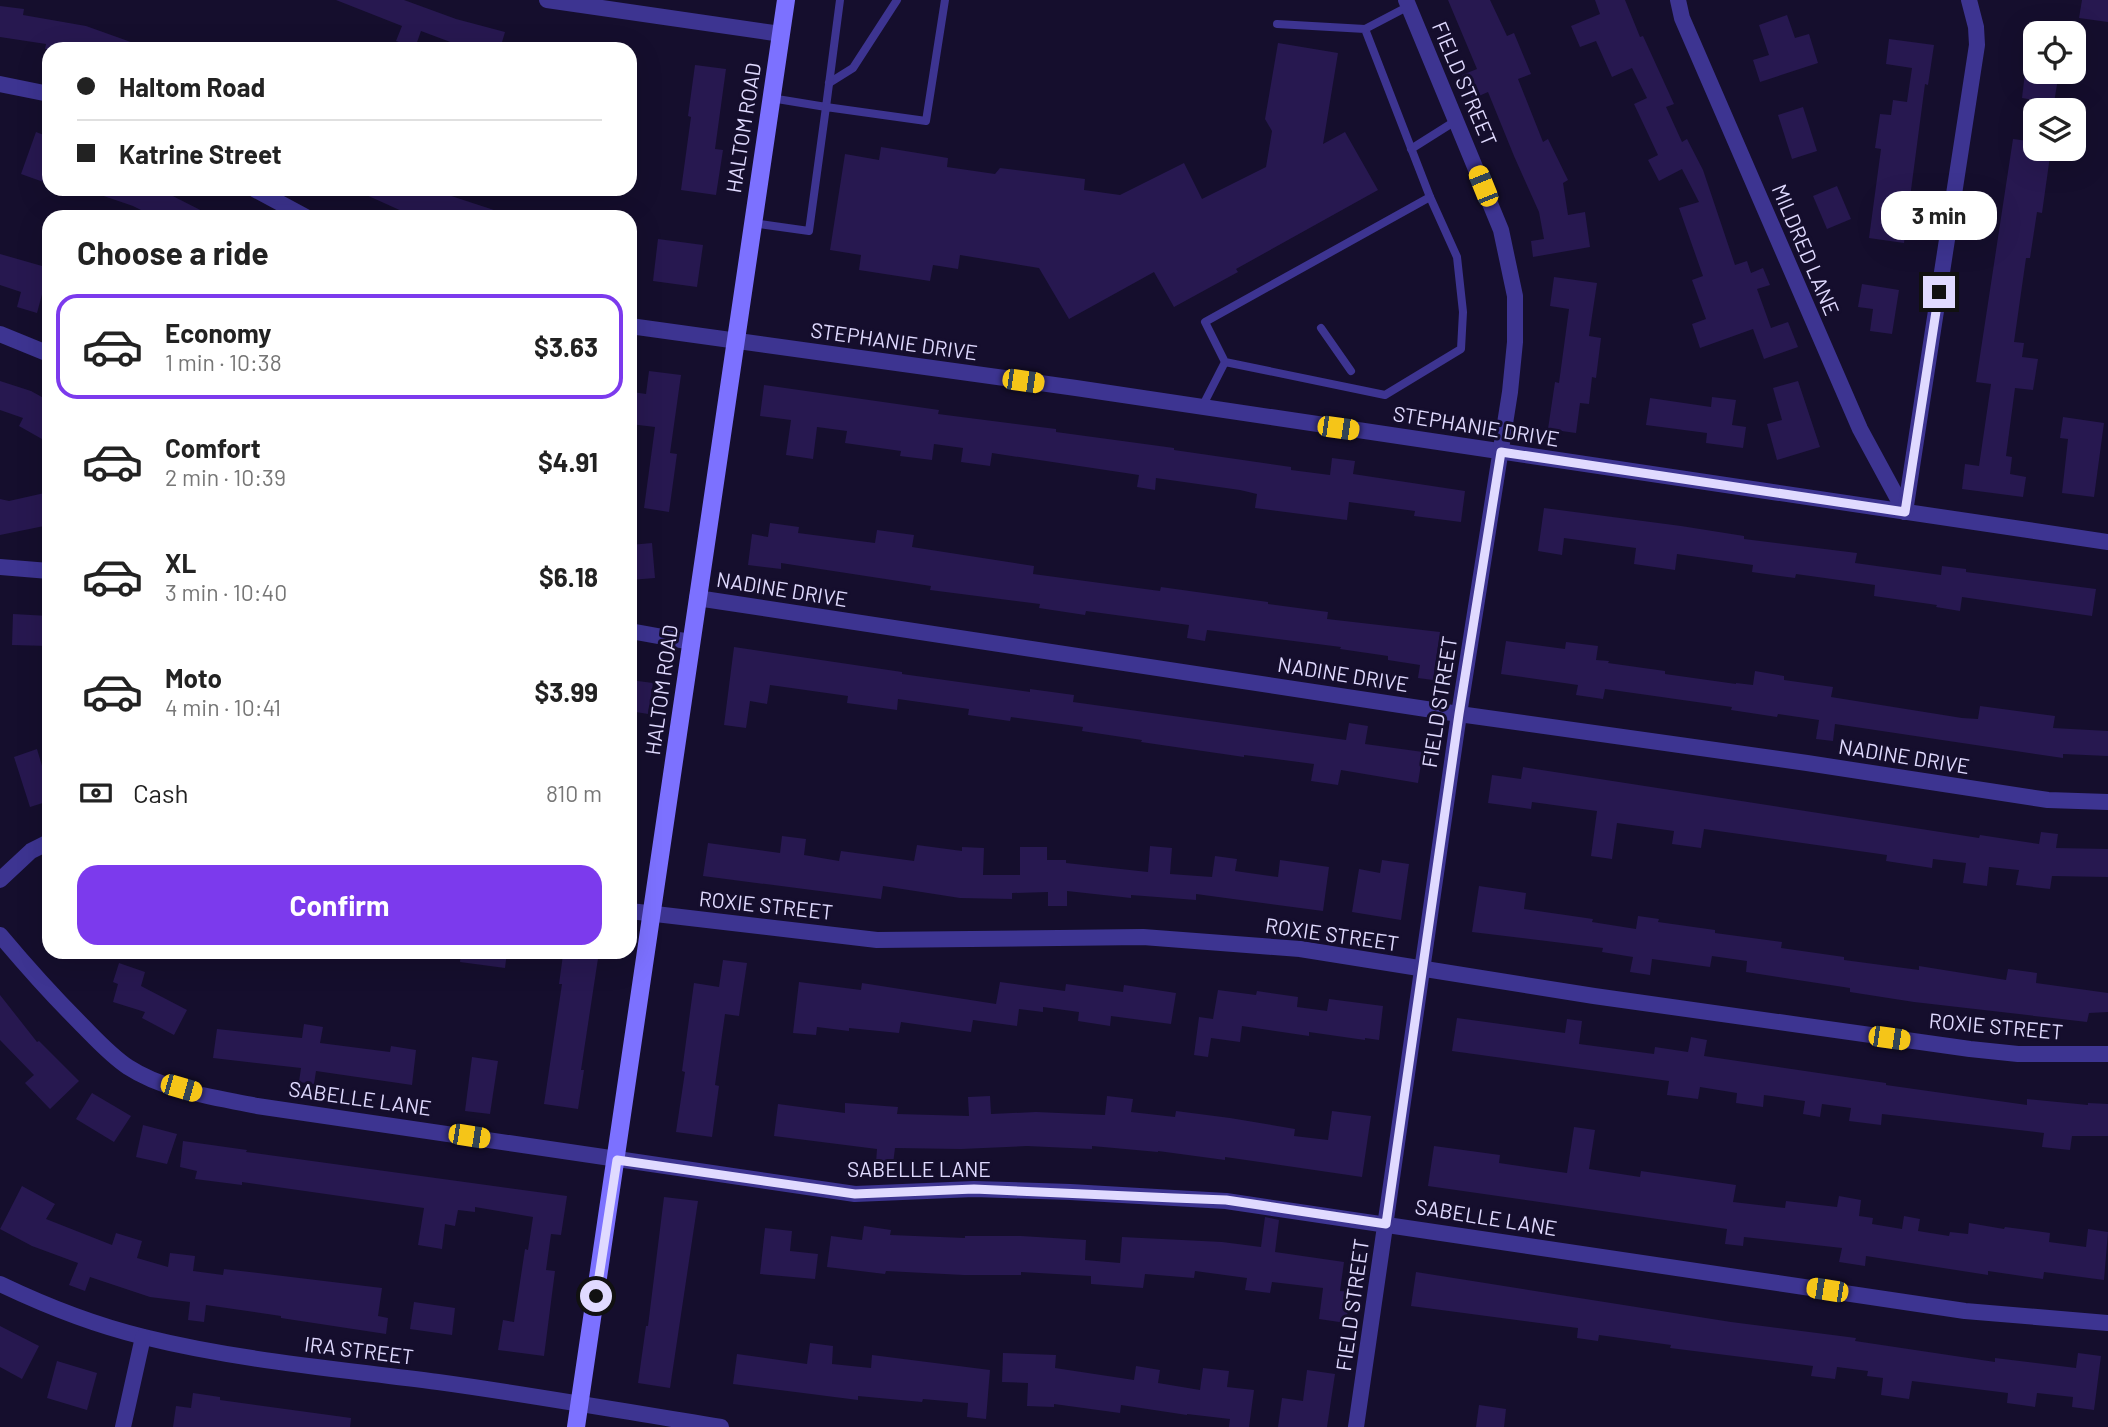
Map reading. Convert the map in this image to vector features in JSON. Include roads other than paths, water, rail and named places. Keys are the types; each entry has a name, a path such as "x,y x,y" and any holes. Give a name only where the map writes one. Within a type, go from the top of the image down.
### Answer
{"main road":[{"name":"HALTOM ROAD","path":"576,1427 786,0"}],"street":[{"path":"547,0 781,34"},
{"name":"MILDRED LANE","path":"1678,0 1682,18 1860,429 1905,512"},
{"path":"1905,512 1977,45 1976,27 1969,0"},
{"name":"FIELD STREET","path":"1356,1427 1514,355 1515,296 1501,230 1407,3"},
{"path":"0,84 42,93"},
{"path":"267,196 293,210"},
{"name":"STEPHANIE DRIVE","path":"637,327 1202,407 2108,542"},
{"path":"0,334 42,351"},
{"path":"0,567 42,570"},
{"name":"NADINE DRIVE","path":"697,598 2048,800 2108,802"},
{"path":"637,632 691,642"},
{"path":"0,880 31,850 42,845"},
{"name":"ROXIE STREET","path":"637,912 877,940 1143,937 1300,949 1970,1049 2018,1054 2108,1054"},
{"name":"SABELLE LANE","path":"0,935 44,987 128,1067 156,1081 205,1096 257,1106 855,1194 974,1189 1226,1200 1965,1311 2108,1323"},
{"name":"IRA STREET","path":"0,1284 38,1302 143,1337 223,1354 441,1382 721,1427"},
{"path":"123,1427 143,1337"}],"lane":[{"path":"752,223 809,231 840,0"},
{"path":"829,83 852,68 897,0"},
{"path":"771,99 926,121 945,0"},
{"path":"1277,24 1365,29 1407,3"},
{"path":"1225,362 1385,395 1461,349 1463,312 1457,257 1430,197 1365,29"},
{"path":"1411,149 1457,120"},
{"path":"1225,362 1206,322 1430,197"},
{"path":"1321,328 1351,371"},
{"path":"1202,407 1225,362"}]}
